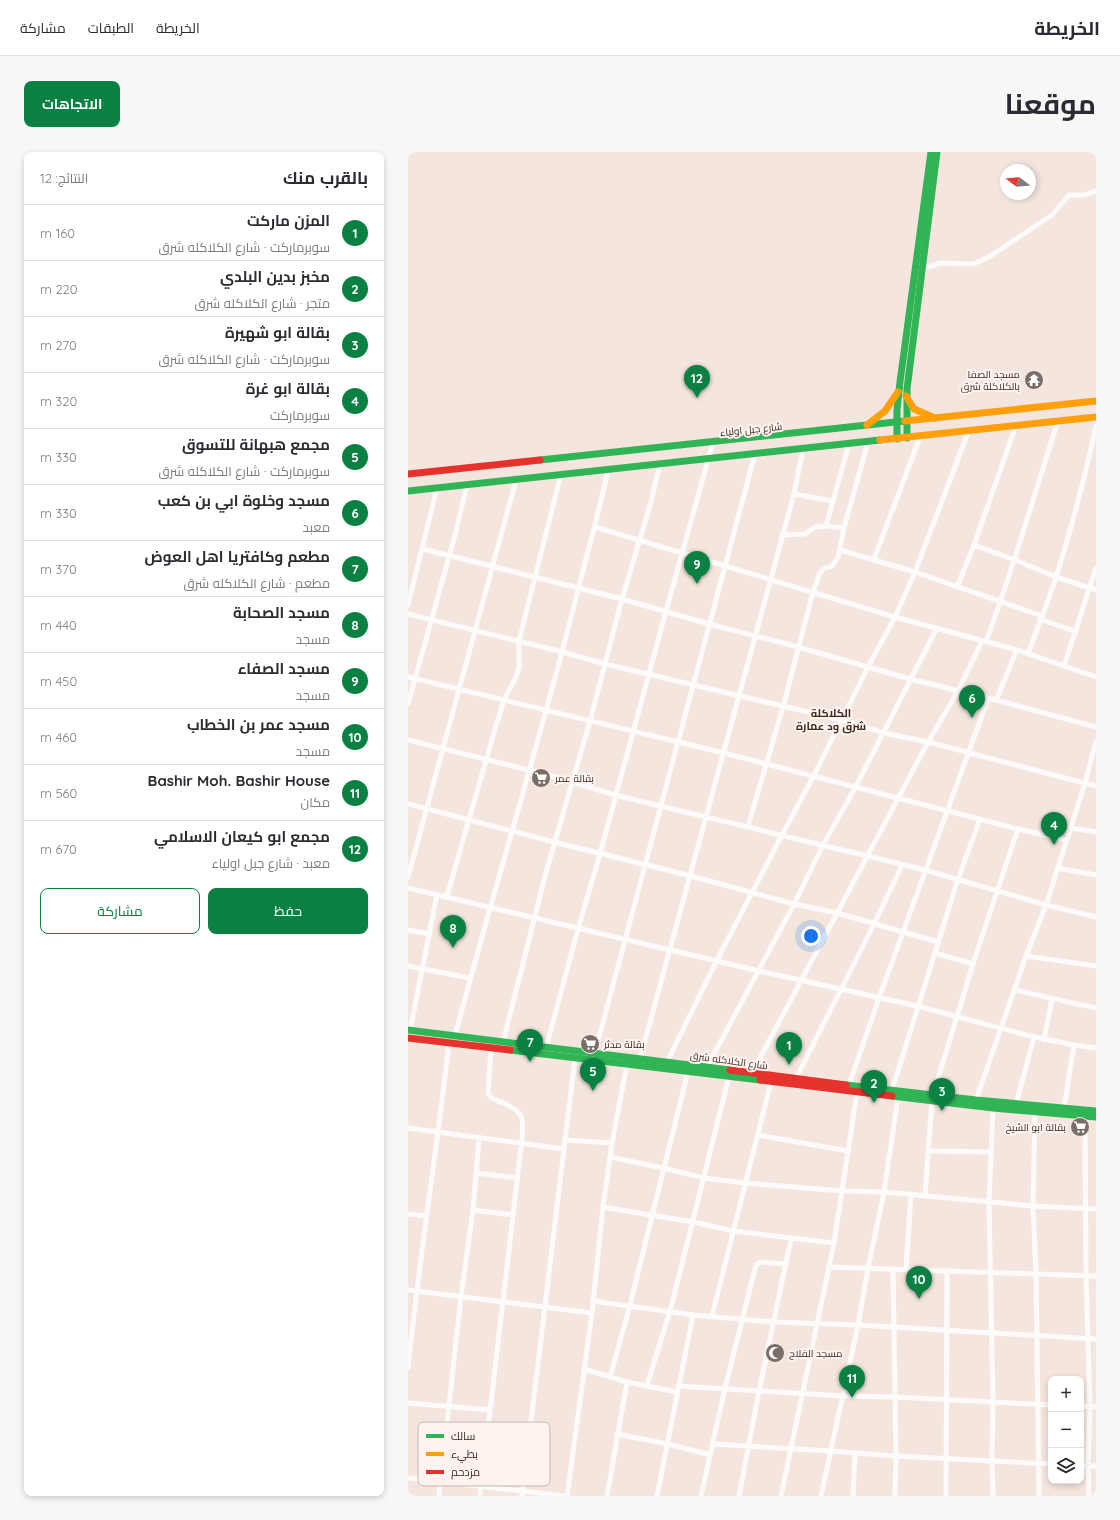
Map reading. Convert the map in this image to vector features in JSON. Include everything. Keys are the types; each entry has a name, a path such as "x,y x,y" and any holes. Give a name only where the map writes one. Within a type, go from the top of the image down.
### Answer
{"main road":[{"path":"907,438 906,396 911,330 931,152"},
{"path":"897,439 896,423 898,392 911,330 921,270 936,152"},
{"path":"865,426 880,416 894,401 898,392"},
{"path":"906,396 913,409 938,419"},
{"name":"شارع جبل اولياء","path":"408,474 571,465 713,442 1096,401"},
{"path":"920,437 969,430 1096,417"},
{"name":"شارع جبل اولياء","path":"408,491 561,474 571,465 608,469 920,437"},
{"name":"شارع الكلاكله شرق","path":"408,1033 455,1036 503,1042 546,1048 627,1064 898,1097 976,1100 1096,1111"},
{"name":"شارع الكلاكله شرق","path":"408,1033 449,1042 491,1048 575,1058 594,1057 667,1062 892,1090 993,1108 1096,1117"}],"street":[{"path":"921,270 940,263 973,264 989,257 1052,215 1069,195 1084,195 1096,191"},
{"path":"752,1073 800,980 984,641 1001,602 1058,421"},
{"path":"957,586 974,545 1016,425"},
{"path":"1028,654 1056,577 1085,478 1096,426"},
{"path":"667,1062 717,960 895,617 915,572 969,430"},
{"path":"874,559 920,437"},
{"path":"546,1048 713,442"},
{"path":"748,826 784,706 813,592 820,574 824,569 835,563 840,550 844,528 868,442"},
{"path":"826,526 849,444"},
{"path":"640,1059 671,950 794,494 803,449"},
{"path":"594,1057 755,454"},
{"path":"503,1042 554,842 590,721 660,464"},
{"path":"455,1036 470,978 563,652 578,589 595,528 608,469"},
{"path":"447,896 504,700 519,668 519,641 561,474"},
{"path":"408,877 516,480"},
{"path":"408,704 467,485"},
{"path":"408,606 437,488"},
{"path":"794,494 833,501"},
{"path":"782,535 805,534 815,528 826,526 844,528"},
{"path":"595,528 640,540 725,567 895,617 1017,650 1096,677"},
{"path":"974,545 1056,577 1096,590"},
{"path":"423,549 622,599 910,679 1096,727"},
{"path":"840,550 874,559 957,586 1076,632"},
{"path":"1064,666 1096,568"},
{"path":"408,614 563,652 605,664 842,720 1096,786"},
{"path":"707,1067 759,971 823,845 855,788 937,628"},
{"path":"996,700 1017,650"},
{"path":"408,677 724,753 855,788 1066,840"},
{"path":"849,1085 946,810 988,699"},
{"path":"408,740 530,770 615,795 662,805 867,857 925,870 1096,917"},
{"path":"976,1100 1026,956 1046,904 1085,783 1096,741"},
{"path":"408,804 600,854 646,864 794,904 837,913 938,942"},
{"path":"892,1090 917,1006 958,879 980,819"},
{"path":"1070,828 1096,832"},
{"path":"925,1196 932,1098 997,890 1018,829"},
{"path":"796,1079 841,988 875,924 902,865"},
{"path":"1057,868 1096,874"},
{"path":"408,888 491,906 578,929 717,960 759,971 917,1006 1044,1040 1096,1048"},
{"path":"408,1033 430,934 437,894"},
{"path":"408,930 430,934"},
{"path":"935,953 974,964"},
{"path":"1026,956 1096,966"},
{"path":"408,966 470,978"},
{"path":"1015,990 1096,1008"},
{"path":"1044,1040 1052,999"},
{"path":"1016,1104 1034,1037"},
{"path":"408,1368 416,1291 439,1132 449,1042"},
{"path":"1064,1108 1074,1045"},
{"path":"489,1422 522,1144 523,1121 517,1110 491,1098 488,1093 491,1048"},
{"path":"531,1422 575,1058"},
{"path":"480,1496 481,1486 523,1493 566,1496 594,1301 603,1207 610,1157 627,1064"},
{"path":"610,1376 630,1305 688,1071"},
{"path":"647,1386 670,1311 729,1077"},
{"path":"712,1316 771,1082"},
{"path":"781,1496 801,1394 834,1243 857,1092"},
{"path":"821,1496 858,1325 884,1192 898,1097"},
{"path":"993,1108 989,1202 993,1401 993,1496"},
{"path":"1035,1111 1033,1206 1036,1273 1039,1496"},
{"path":"1085,1116 1086,1275 1090,1407 1088,1466 1089,1496"},
{"path":"408,1128 564,1149"},
{"path":"758,1134 848,1151"},
{"path":"447,1422 461,1296 473,1210 479,1138"},
{"path":"565,1140 612,1143"},
{"path":"929,1151 991,1152"},
{"path":"610,1157 704,1178 745,1183 842,1191 911,1194 1033,1206 1096,1209"},
{"path":"476,1173 517,1178"},
{"path":"906,1269 911,1194"},
{"path":"603,1207 693,1222 733,1231 834,1243"},
{"path":"473,1210 513,1215"},
{"path":"408,1214 426,1216"},
{"path":"739,1496 759,1391 791,1239"},
{"path":"701,1496 725,1388 757,1263 785,1264"},
{"path":"828,1267 1096,1276"},
{"path":"893,1269 895,1328 895,1496"},
{"path":"946,1496 947,1270"},
{"path":"408,1290 592,1313"},
{"path":"594,1301 693,1315 742,1318 774,1322 858,1325 1096,1339"},
{"path":"657,1496 693,1315"},
{"path":"584,1369 627,1382 677,1392"},
{"path":"606,1496 627,1382"},
{"path":"678,1386 801,1394 993,1401 1048,1405"},
{"path":"408,1403 490,1410"},
{"path":"1084,1406 1096,1407"},
{"path":"617,1434 668,1444 710,1455"},
{"path":"713,1444 1048,1464"},
{"path":"853,1496 855,1453"},
{"path":"1084,1466 1096,1466"},
{"path":"408,1478 418,1479"},
{"path":"439,1496 440,1486"}],"traffic: fast":[{"path":"897,439 897,410 900,382 931,152"},
{"path":"907,438 907,389 937,152"},
{"path":"540,460 905,421"},
{"path":"408,491 880,440"},
{"path":"408,1030 730,1070"},
{"path":"510,1050 760,1080"},
{"path":"846,1085 976,1100 1096,1111"},
{"path":"892,1096 993,1108 1096,1117"}],"traffic: slow":[{"path":"867,425 885,411 898,392"},
{"path":"906,396 914,409 935,418"},
{"path":"905,421 1096,401"},
{"path":"880,440 1096,417"}],"traffic: jam":[{"path":"408,474 540,460"},
{"path":"408,1038 510,1050"},
{"path":"730,1070 846,1085"},
{"path":"760,1080 892,1096"}],"place":[{"name":"مسجد الصفا بالكلاكلة شرق","path":"1034,380"},
{"name":"مجمع ابو كيعان الاسلامي","path":"697,398"},
{"name":"مسجد الصفاء","path":"697,584"},
{"name":"مسجد وخلوة ابي بن كعب","path":"972,718"},
{"name":"بقالة عمر","path":"541,778"},
{"name":"بقالة ابو غرة","path":"1054,845"},
{"name":"مسجد الصحابة","path":"453,948"},
{"name":"بقالة مدثر","path":"590,1044"},
{"name":"مطعم وكافتريا اهل العوض","path":"530,1062"},
{"name":"المزن ماركت","path":"789,1065"},
{"name":"مجمع هبهانة للتسوق","path":"593,1091"},
{"name":"مخبز بدين البلدي","path":"874,1103"},
{"name":"بقالة ابو شهيرة","path":"942,1111"},
{"name":"بقالة ابو الشيخ","path":"1080,1127"},
{"name":"مسجد عمر بن الخطاب","path":"919,1299"},
{"name":"مسجد الفلاح","path":"775,1353"},
{"name":"Bashir Moh. Bashir House","path":"852,1398"}],"district":[{"name":"الكلاكلة شرق ود عمارة","path":"831,719"}]}
